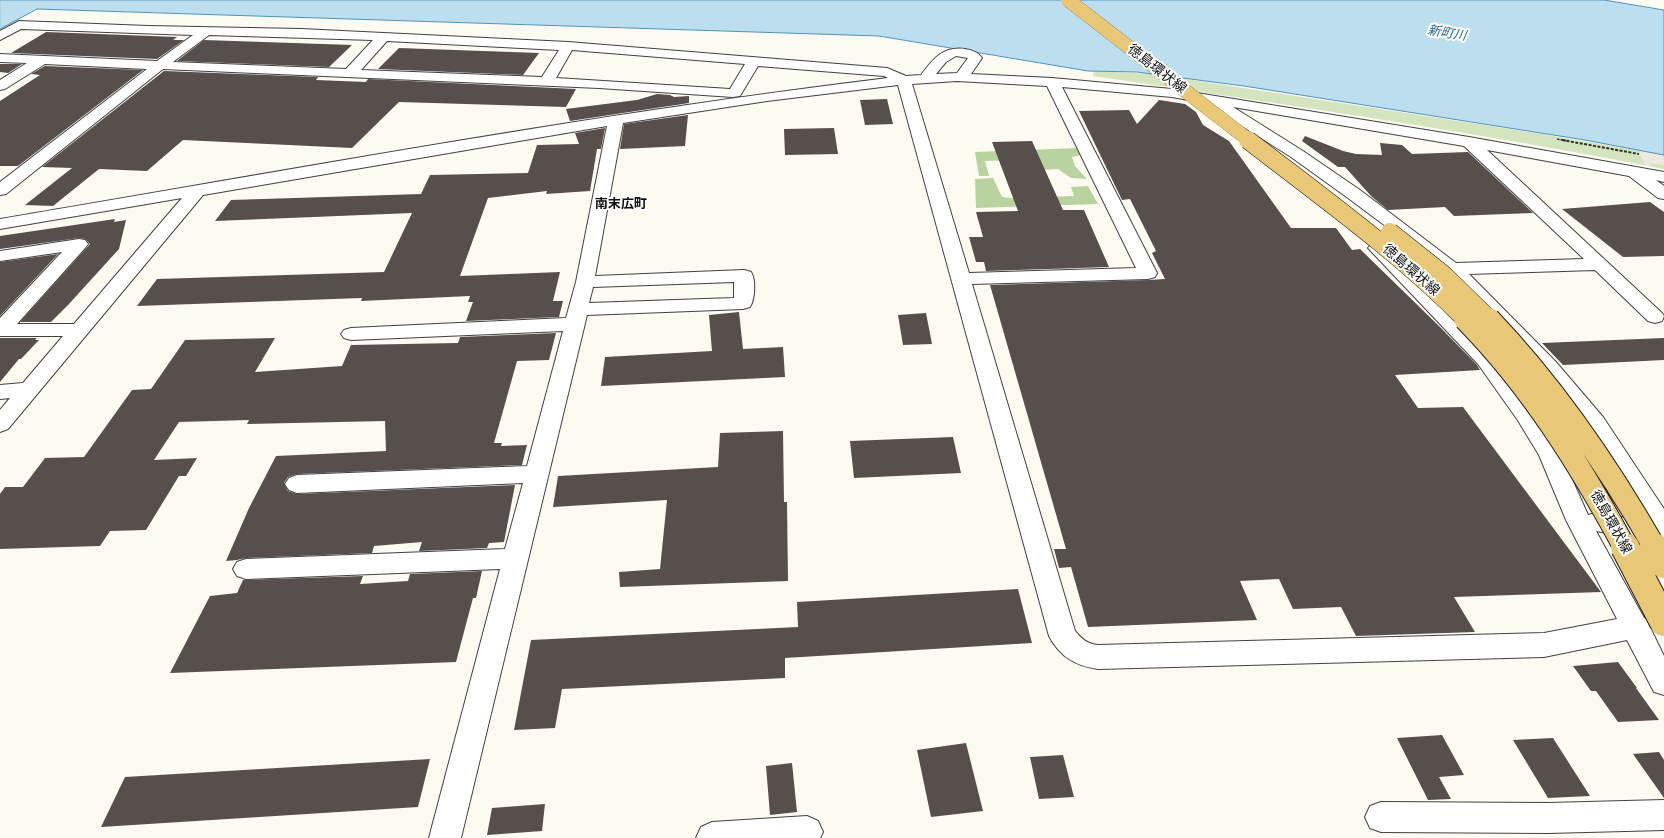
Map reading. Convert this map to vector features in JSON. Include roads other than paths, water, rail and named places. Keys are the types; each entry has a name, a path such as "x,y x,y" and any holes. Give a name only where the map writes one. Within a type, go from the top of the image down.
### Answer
{"main road":[{"name":"徳島環状線","path":"1068,0 1381,243 1428,283 1473,328 1504,361 1577,462 1664,622"},
{"name":"徳島環状線","path":"1085,0 1421,256 1464,294 1522,355 1551,389 1576,422 1614,479 1664,564"}],"street":[{"path":"0,36 19,25 301,33 568,46 887,72 914,79"},
{"path":"0,190 206,31"},
{"path":"350,73 384,38"},
{"path":"547,81 568,46"},
{"path":"914,79 946,54 953,52 970,54 975,58 961,77"},
{"path":"0,58 547,81 767,96"},
{"path":"0,86 42,60"},
{"path":"735,93 754,60"},
{"path":"0,224 767,96 914,79 961,77 1052,82 1172,93 1219,105 1469,142 1664,177"},
{"path":"914,79 961,279 1063,636 1073,648 1083,656 1098,657 1649,641"},
{"path":"961,279 1148,273 1052,82"},
{"path":"1219,105 1297,154 1354,194 1429,250 1465,280 1549,367 1595,422 1664,529"},
{"path":"1219,105 1271,160 1382,252 1485,359 1525,414 1550,454 1578,520 1649,641 1664,683"},
{"path":"445,838 586,282 616,120"},
{"path":"1469,142 1655,317"},
{"path":"1630,170 1664,194"},
{"path":"0,424 196,192"},
{"path":"1322,201 1354,194"},
{"path":"0,256 79,244 0,330"},
{"path":"1382,252 1429,250"},
{"path":"1451,269 1600,264"},
{"path":"350,334 743,303 744,276 586,282"},
{"path":"1449,322 1506,321"},
{"path":"0,330 80,330"},
{"path":"0,392 28,390"},
{"path":"1525,414 1595,422"},
{"path":"297,484 537,474"},
{"path":"1578,520 1664,533"},
{"path":"246,569 515,559"},
{"path":"1381,817 1548,818 1664,815"},
{"path":"712,838 751,837 807,832"}],"water":[{"name":"新町川","path":"0,0 1604,0 1664,10 1664,155 1585,140 1244,86 1137,72 1088,71 879,36 37,9 0,29"}],"district":[{"name":"南末広町","path":"621,204"}]}
